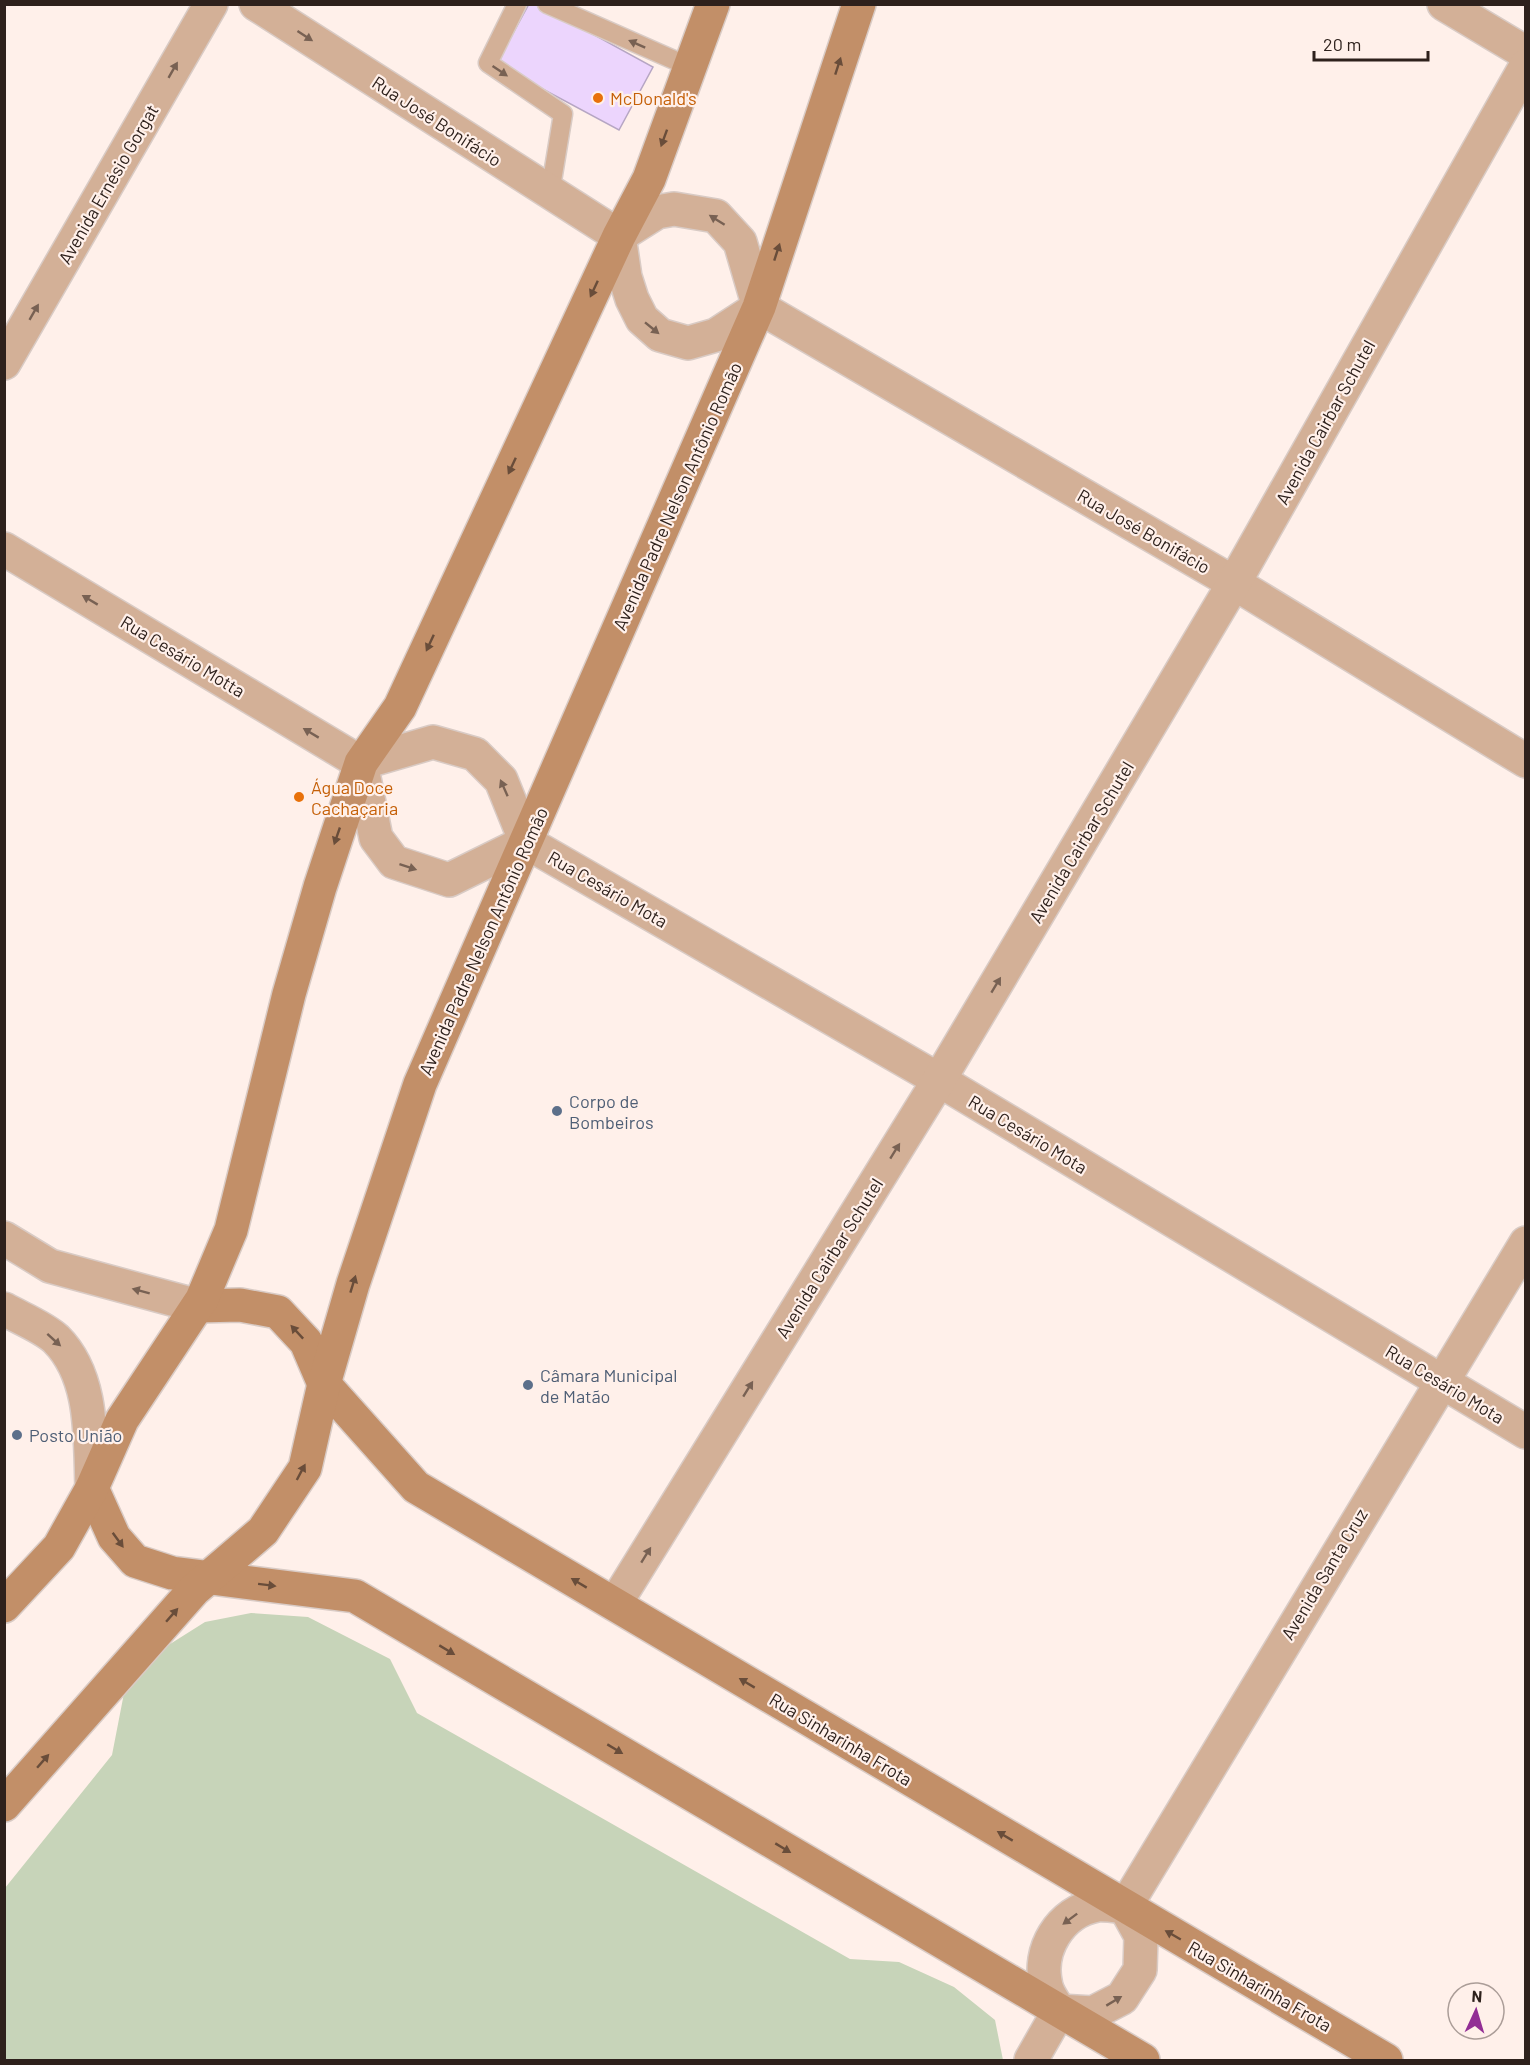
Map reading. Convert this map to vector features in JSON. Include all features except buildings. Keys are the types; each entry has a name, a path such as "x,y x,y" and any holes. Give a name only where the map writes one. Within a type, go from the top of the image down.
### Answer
{"main road":[{"path":"4,1606 59,1547 92,1488 122,1420 198,1306 231,1230 289,994 320,886 361,763 400,706 619,236 648,179 713,4"},
{"name":"Avenida Padre Nelson Antônio Romão","path":"4,1805 194,1590 263,1531 305,1468 324,1384 353,1284 420,1083 759,307 859,4"},
{"name":"Rua Sinharinha Frota","path":"198,1306 240,1305 278,1312 306,1342 324,1384 416,1487 1386,2061"},
{"path":"92,1488 114,1537 135,1560 172,1573 354,1596 1143,2061"}],"street":[{"name":"Avenida Ernésio Gorgat","path":"4,363 211,4"},
{"name":"Rua José Bonifácio","path":"256,4 619,236"},
{"path":"1444,4 1526,53"},
{"name":"Avenida Cairbar Schutel","path":"615,1604 939,1080 1234,583 1526,66"},
{"path":"674,209 716,216 740,242 759,307 716,335 688,343 660,334 642,319 632,299 625,277 619,236 657,212 674,209"},
{"name":"Rua José Bonifácio","path":"759,307 1234,583 1526,761"},
{"name":"Rua Cesário Motta","path":"4,549 361,763"},
{"path":"433,742 475,754 501,780 526,842 448,880 394,862 376,838 361,763 433,742"},
{"name":"Rua Cesário Mota","path":"526,842 939,1080 1526,1432"},
{"path":"4,1238 50,1266 198,1306"},
{"name":"Avenida Santa Cruz","path":"1125,1907 1440,1381 1526,1243"},
{"path":"4,1309 56,1339 82,1376 90,1434 92,1488"},
{"path":"1098,1905 1125,1907 1141,1936 1140,1970 1122,1998 1092,2013 1059,2011 1046,1987 1044,1960 1053,1934 1072,1915 1098,1905"},
{"path":"1031,2061 1059,2011"}],"lane":[{"path":"517,4 488,63 563,114 550,193"},
{"path":"547,4 690,67"}],"green space":[{"path":"251,1613 308,1617 390,1659 417,1713 850,1959 899,1962 954,1987 995,2020 1003,2060 5,2060 5,1888 112,1755 125,1688 159,1651 205,1622"}],"place":[{"name":"McDonald's","path":"598,98"},
{"name":"Água Doce Cachaçaria","path":"299,797"},
{"name":"Corpo de Bombeiros","path":"557,1111"},
{"name":"Câmara Municipal de Matão","path":"528,1385"},
{"name":"Posto União","path":"17,1435"}]}
